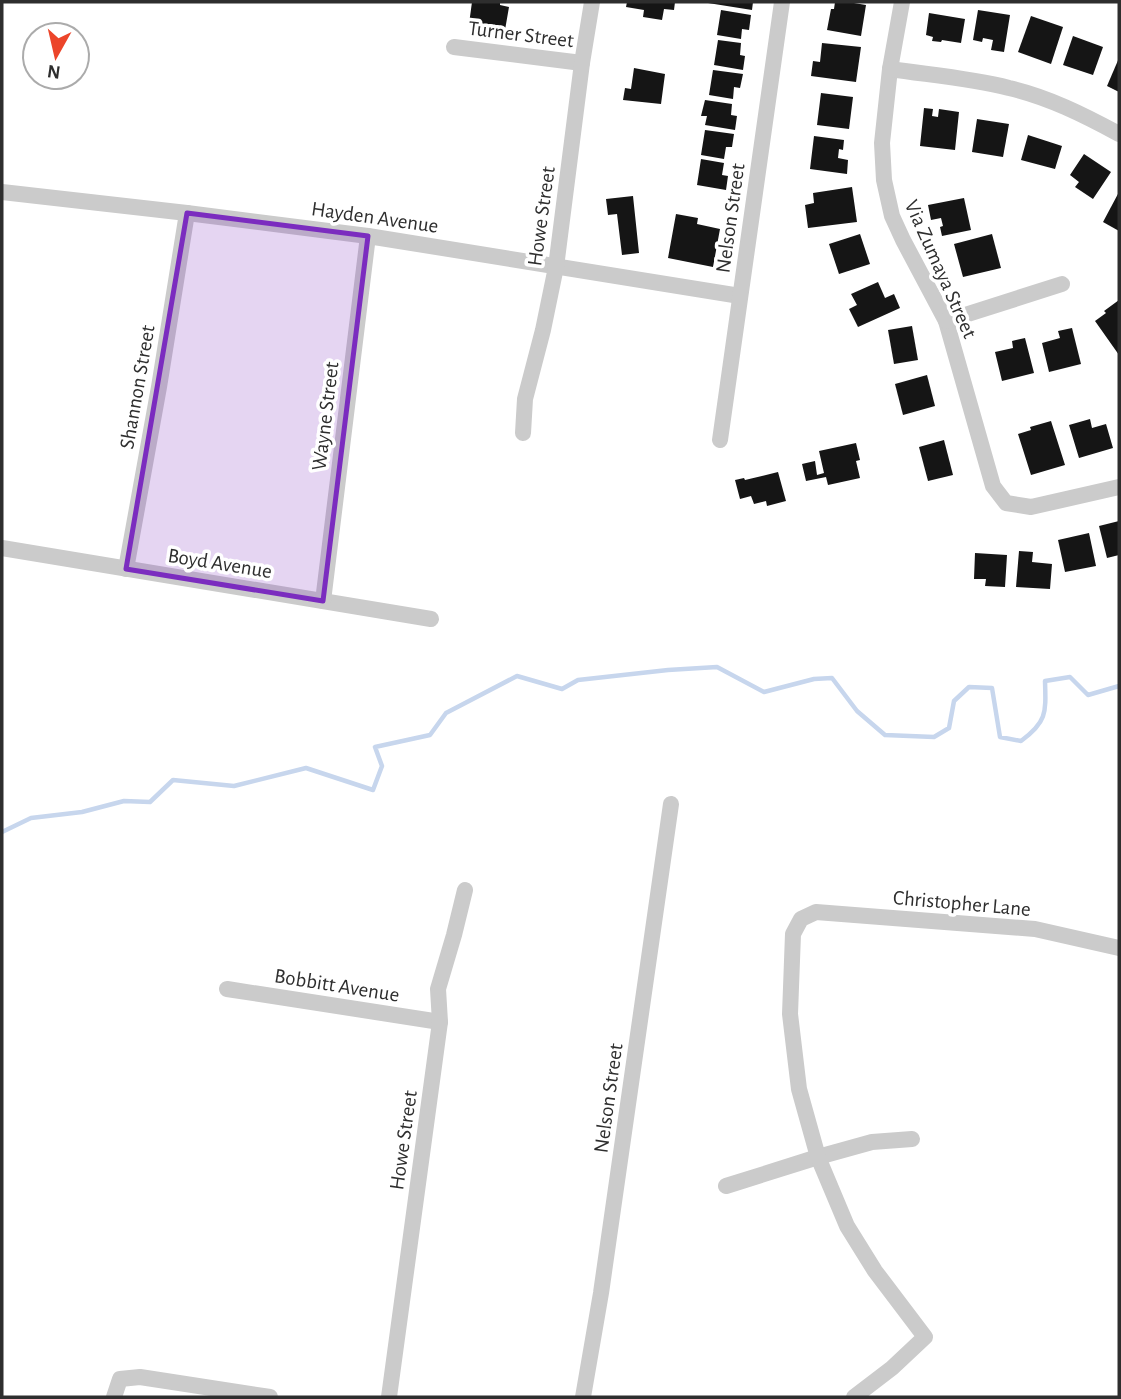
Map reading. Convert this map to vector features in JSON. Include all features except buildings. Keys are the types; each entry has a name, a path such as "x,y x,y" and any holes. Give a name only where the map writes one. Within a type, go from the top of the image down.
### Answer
{"street":[{"name":"Howe Street","path":"523,433 525,399 556,267 592,2"},
{"name":"Nelson Street","path":"720,440 782,2"},
{"name":"Via Zumaya Street","path":"902,2 881,143 884,180 892,216 946,321 993,486 1006,503 1031,507 1119,487"},
{"name":"Turner Street","path":"454,47 582,63"},
{"path":"890,69 976,81 1042,97 1119,134"},
{"name":"Hayden Avenue","path":"2,192 368,236 740,296"},
{"name":"Shannon Street","path":"126,569 187,213"},
{"name":"Wayne Street","path":"323,601 368,236"},
{"path":"946,321 1062,284"},
{"name":"Boyd Avenue","path":"2,548 431,618"},
{"name":"Nelson Street","path":"583,1397 605,1265 671,804"},
{"name":"Howe Street","path":"389,1397 440,1022 438,989 465,890"},
{"name":"Christopher Lane","path":"818,1157 799,1089 790,1014 793,934 802,919 816,912 1035,929 1119,948"},
{"name":"Bobbitt Avenue","path":"226,989 440,1022"},
{"path":"726,1186 872,1142 912,1139"},
{"path":"818,1157 847,1226 875,1270 925,1337 892,1368 854,1397"},
{"path":"114,1397 120,1379 140,1377 270,1397"}],"highlighted area":[{"path":"187,213 368,236 323,601 126,569"}],"waterway":[{"path":"2,832 31,818 82,812 124,801 150,802 173,780 234,786 306,768 373,790 382,766 375,747 430,735 446,713 517,676 562,689 578,680 717,667 764,692 814,679 832,678 857,711 885,735 934,737 949,728 954,701 969,687 992,688 1000,737 1021,741 1036,728 1043,716 1045,681 1070,677 1088,695 1119,686"}]}
